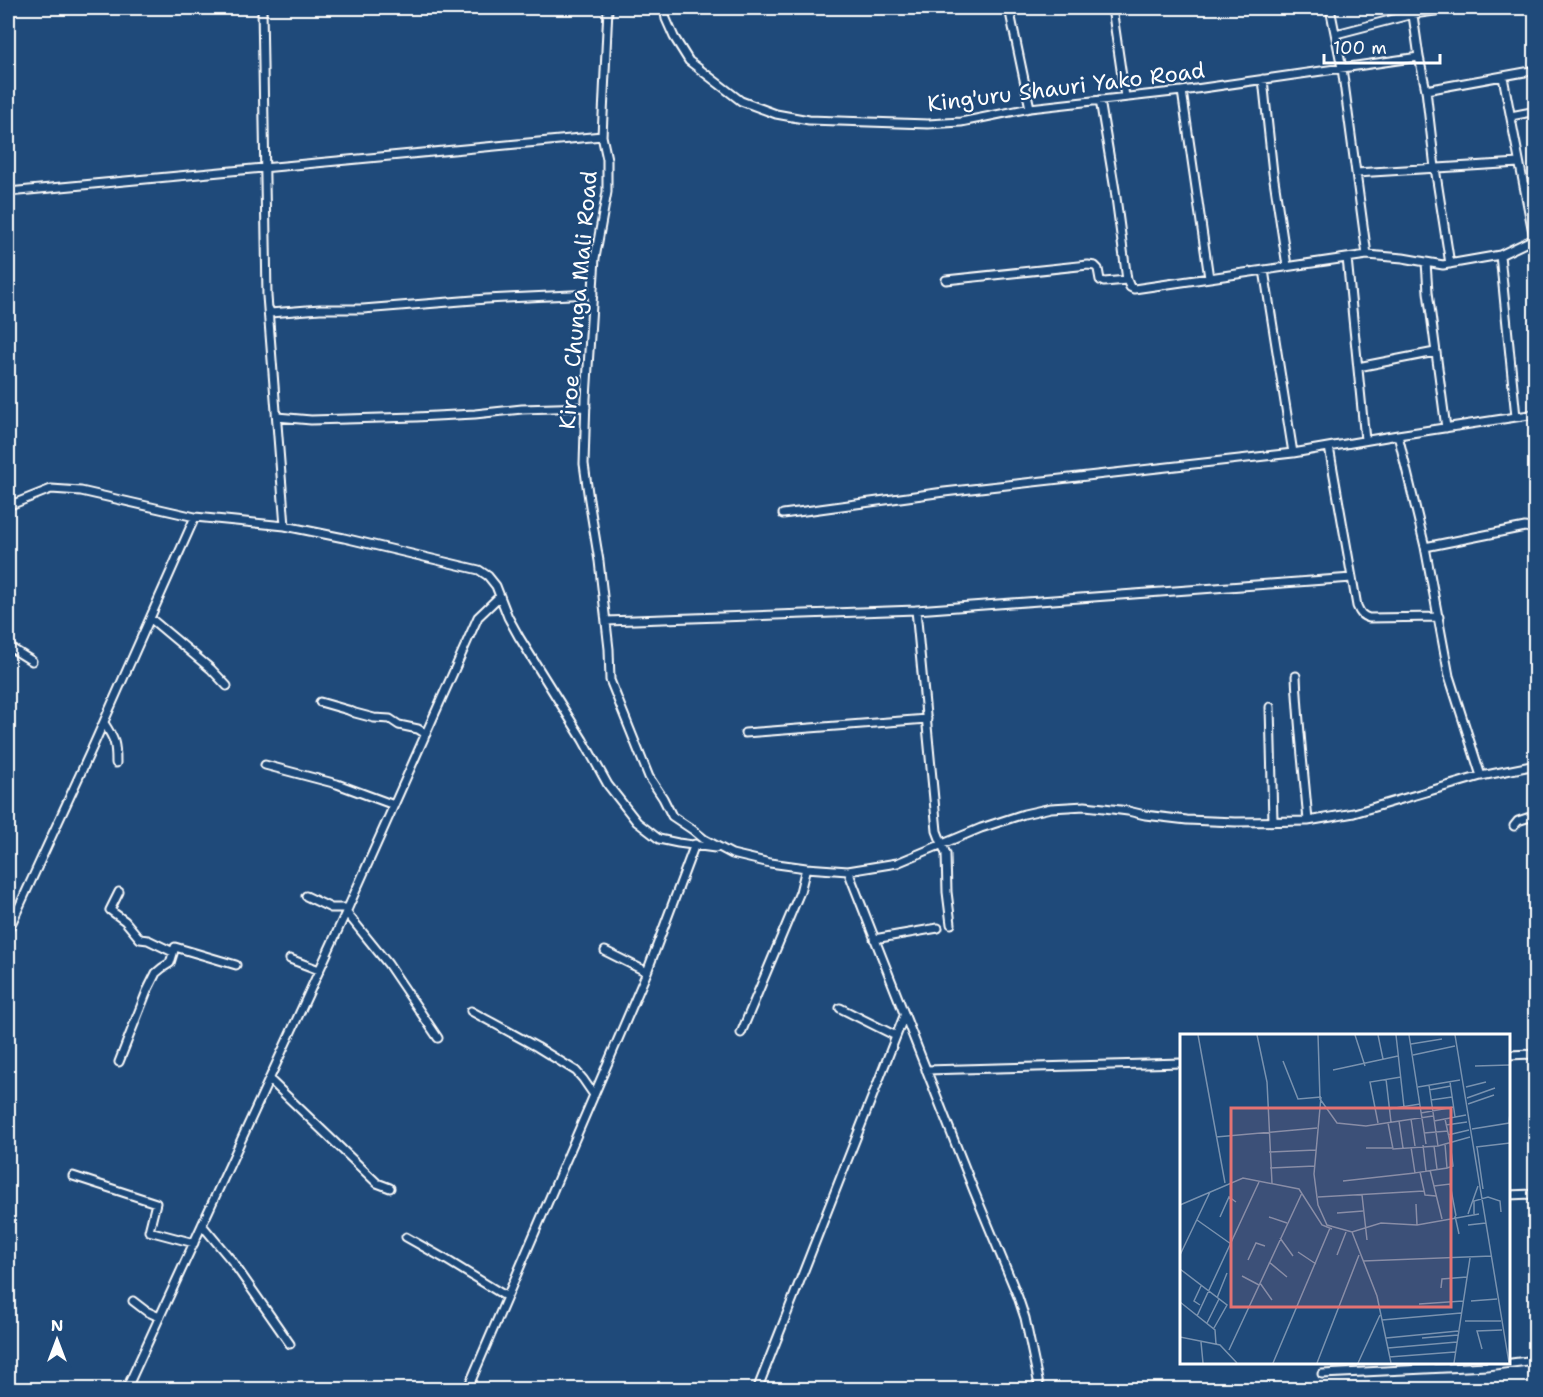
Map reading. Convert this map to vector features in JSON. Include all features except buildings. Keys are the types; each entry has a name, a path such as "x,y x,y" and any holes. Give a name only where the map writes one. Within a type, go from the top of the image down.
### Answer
{"street":[{"path":"262,8 268,306 285,526"},
{"name":"Kiroe Chunga Mali Road","path":"608,8 602,136 607,159 607,192 595,258 585,464 606,621 610,680 649,777 672,816 704,839 732,854 806,868 848,871 897,863 981,828 1051,808 1085,806 1187,820 1308,821 1354,813 1481,776 1536,765"},
{"name":"King'uru Shauri Yako Road","path":"664,8 674,37 689,61 741,101 776,114 809,120 960,122 1030,108 1182,91 1419,57"},
{"path":"1009,8 1030,108"},
{"path":"1112,8 1125,97"},
{"path":"1330,8 1342,68 1367,255"},
{"path":"1336,34 1413,11 1457,8"},
{"path":"1413,11 1450,264"},
{"path":"1426,90 1536,70"},
{"path":"1100,100 1127,280 1130,287 1134,289 1367,255 1443,265 1500,255 1534,238 1503,77"},
{"path":"1263,79 1273,173 1287,266"},
{"path":"1182,91 1209,279"},
{"path":"1510,116 1536,111"},
{"name":"Kiroe Chunga Mali Road","path":"8,192 602,136"},
{"path":"1356,173 1519,163"},
{"path":"1524,187 1536,185"},
{"path":"1500,255 1516,417"},
{"path":"1347,258 1365,440"},
{"path":"1426,262 1435,352 1446,428"},
{"path":"946,280 1088,265 1098,269 1100,280 1104,282 1127,280"},
{"path":"1264,270 1293,453"},
{"path":"268,306 270,314 320,309 593,294"},
{"path":"1358,367 1435,352"},
{"path":"276,417 311,420 416,417 586,407"},
{"path":"783,514 944,492 1293,453 1536,414"},
{"path":"1398,435 1425,547 1449,676 1481,776"},
{"path":"1329,447 1360,613 1369,618 1439,618"},
{"path":"8,506 51,489 67,489 195,518 285,526 479,570 496,586 508,617 519,637 608,785 637,822 659,839 722,849"},
{"path":"8,931 195,518"},
{"path":"1425,547 1525,527 1534,529 1536,532"},
{"path":"606,621 916,610 1352,578"},
{"path":"126,1389 347,910 478,617 500,596"},
{"path":"916,610 937,831 946,854 951,924"},
{"path":"150,618 227,686"},
{"path":"8,644 32,661"},
{"path":"1296,676 1308,821"},
{"path":"320,702 355,713 390,719 399,725 418,729 426,734"},
{"path":"1270,706 1273,821"},
{"path":"745,733 927,718"},
{"path":"104,723 116,746 116,763"},
{"path":"265,765 337,784 394,805"},
{"path":"1514,826 1518,821 1536,816"},
{"path":"467,1389 647,972 695,844"},
{"path":"741,1033 800,892 806,868"},
{"path":"848,871 1018,1297 1025,1318 1040,1389"},
{"path":"119,892 111,910 125,921 140,939 148,940 173,952"},
{"path":"306,896 331,908 347,910 388,964 438,1038"},
{"path":"874,939 938,928"},
{"path":"119,1062 147,991 156,973 170,963 175,947 236,965"},
{"path":"605,951 647,972"},
{"path":"290,959 319,970"},
{"path":"840,1008 896,1036"},
{"path":"471,1011 567,1065 583,1079 594,1095"},
{"path":"757,1389 904,1016"},
{"path":"1510,1055 1536,1054"},
{"path":"926,1070 1180,1063"},
{"path":"269,1079 377,1183 390,1188"},
{"path":"74,1176 156,1203 149,1231 194,1243"},
{"path":"1510,1195 1536,1194"},
{"path":"202,1225 232,1261 290,1344"},
{"path":"406,1238 507,1297"},
{"path":"133,1301 159,1317"},
{"path":"1510,1363 1536,1360"},
{"path":"1322,1374 1503,1364"}]}
